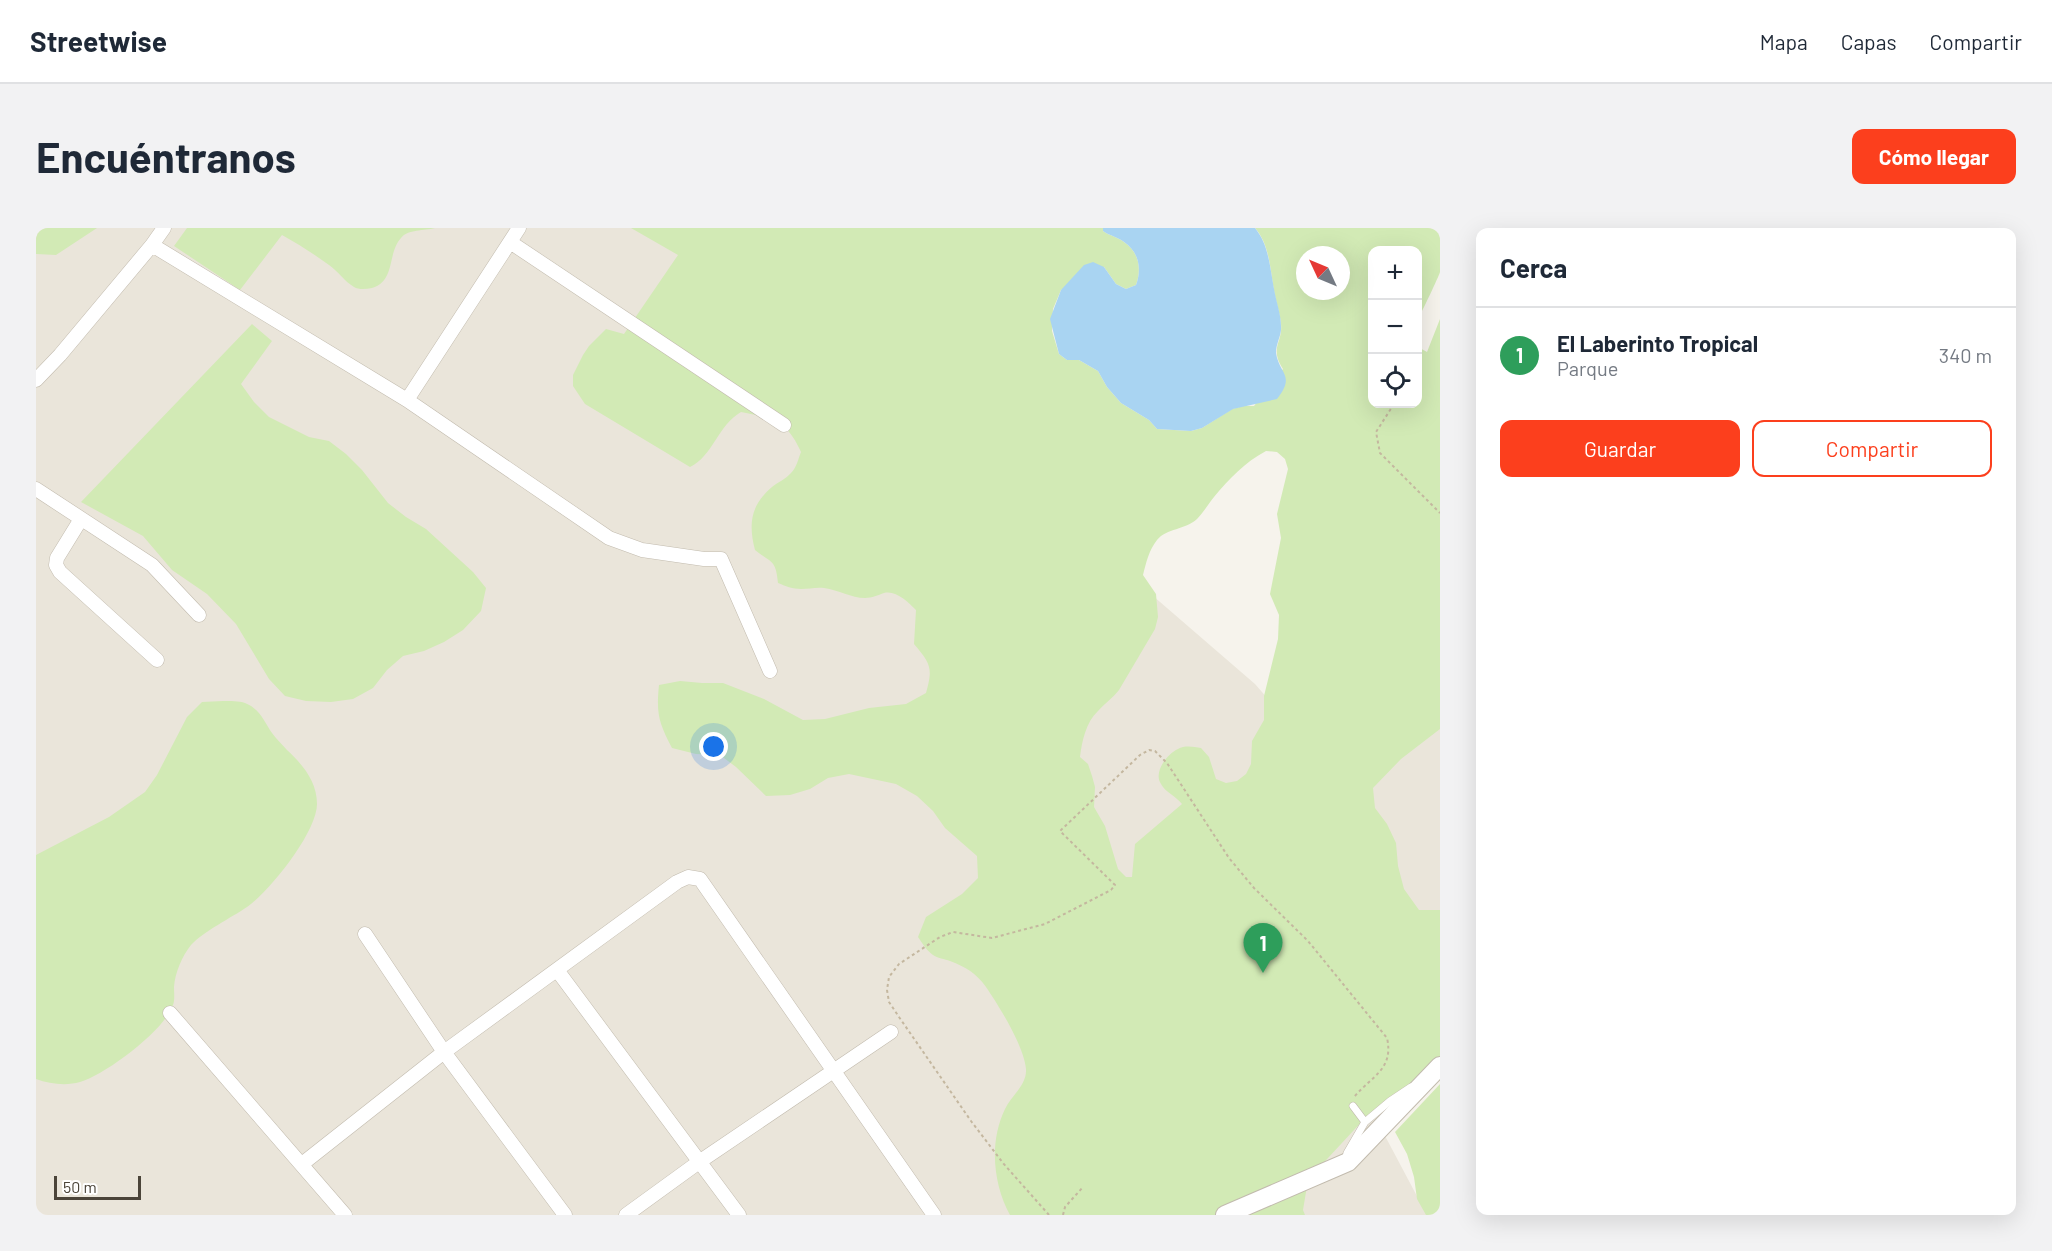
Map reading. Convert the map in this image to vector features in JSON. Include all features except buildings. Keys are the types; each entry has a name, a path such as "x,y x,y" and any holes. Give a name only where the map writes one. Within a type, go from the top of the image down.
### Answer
{"street":[{"path":"36,380 60,355 164,228"},
{"path":"407,400 519,228"},
{"path":"510,242 784,425"},
{"path":"152,245 407,400 609,538 642,550 704,559 721,559 770,671"},
{"path":"36,489 152,565 199,615"},
{"path":"81,519 57,558 56,565 60,572 157,660"},
{"path":"302,1164 444,1052 677,882 688,877 700,879 934,1215"},
{"path":"364,934 444,1052 565,1215"},
{"path":"557,970 740,1215"},
{"path":"170,1013 345,1215"},
{"path":"626,1215 699,1162 891,1032"},
{"path":"1226,1215 1348,1162 1440,1066"}],"lane":[{"path":"1335,1168 1347,1153 1365,1122 1407,1089 1425,1082"},
{"path":"1353,1106 1365,1122"}],"path":[{"path":"1391,408 1376,432 1380,453 1440,513"},
{"path":"1049,1215 1003,1163 971,1122 899,1017 889,1002 887,990 889,977 899,964 940,937 952,932 992,938 1045,924 1111,890 1115,885 1060,831 1140,755 1149,750 1155,751 1167,763 1229,858 1254,888 1308,941 1387,1038 1390,1051 1387,1062 1372,1080 1351,1099 1353,1106"},
{"path":"1063,1215 1065,1207 1083,1187"}],"shaded area":[{"path":"36,228 727,228 1255,684 1330,770 1440,673 1440,1050 1375,1117 1427,1215 36,1215"}],"green space":[{"path":"36,228 97,228 56,255 36,254"},
{"path":"187,228 435,228 404,235 397,244 385,279 372,288 365,289 354,287 329,265 282,235 240,290 174,246"},
{"path":"631,228 1103,228 1103,231 1122,240 1136,256 1139,273 1136,285 1126,289 1116,284 1104,267 1061,290 1053,309 1052,331 1059,354 1067,360 1079,360 1098,371 1107,387 1121,403 1149,420 1157,429 1191,431 1202,428 1232,409 1254,406 1283,369 1277,355 1281,324 1269,260 1264,243 1255,228 1440,228 1440,272 1422,311 1422,246 1368,246 1368,408 1422,408 1422,349 1427,352 1440,319 1440,729 1401,759 1373,788 1375,808 1387,824 1396,843 1398,866 1404,889 1419,910 1440,910 1440,1062 1367,1116 1315,1172 1308,1180 1303,1210 1305,1215 1010,1215 997,1177 995,1149 1005,1109 1026,1075 1021,1049 1010,1026 982,982 966,968 933,955 918,937 926,917 962,894 978,878 977,856 945,828 933,811 917,796 896,784 849,774 828,778 810,789 790,795 766,796 720,755 696,754 672,748 660,718 659,685 680,681 723,683 764,699 803,720 825,719 869,708 906,704 926,693 930,672 927,662 914,644 916,610 902,597 893,593 860,598 835,590 798,589 778,583 772,562 755,550 752,531 753,515 760,501 772,487 793,471 801,452 790,433 777,422 741,412 727,425 704,456 690,467 585,404 573,386 573,375 583,355 606,329 624,334 678,255","holes":["1266,451 1277,452 1285,459 1288,469 1277,514 1281,538 1270,594 1279,615 1278,639 1264,696 1264,720 1252,741 1251,764 1246,774 1237,781 1226,783 1216,779 1209,757 1201,748 1184,747 1170,755 1162,764 1159,779 1165,789 1182,804 1135,844 1132,877 1126,877 1118,869 1105,826 1094,807 1095,787 1092,776 1088,764 1080,757 1085,732 1094,715 1119,690 1155,629 1158,617 1156,594 1143,575 1154,544 1166,533 1197,519 1232,477 1251,460"]},
{"path":"252,324 272,341 241,384 254,402 269,417 309,437 329,441 346,454 388,503 426,529 473,572 486,588 481,611 463,630 424,651 403,656 387,670 373,688 353,699 331,702 306,701 285,696 269,679 236,624 207,594 172,570 143,536 81,502"},
{"path":"202,702 243,702 254,709 308,774 317,804 309,830 291,860 257,899 191,945 177,970 173,1005 159,1027 147,1039 104,1071 80,1082 58,1084 36,1079 36,855 109,817 145,792 157,775 187,717"},
{"path":"1440,1084 1440,1215 1426,1215 1417,1199 1414,1177 1407,1154 1395,1132"}],"water":[{"path":"1103,228 1255,228 1267,251 1280,318 1281,329 1276,353 1286,379 1283,391 1277,399 1233,409 1202,428 1191,431 1157,429 1149,420 1121,403 1107,387 1098,371 1079,360 1067,360 1059,354 1050,319 1061,290 1084,265 1093,262 1104,267 1116,284 1126,289 1136,285 1139,267 1136,256 1122,240 1103,231"}],"place":[{"name":"El Laberinto Tropical","path":"1263,973"}]}
